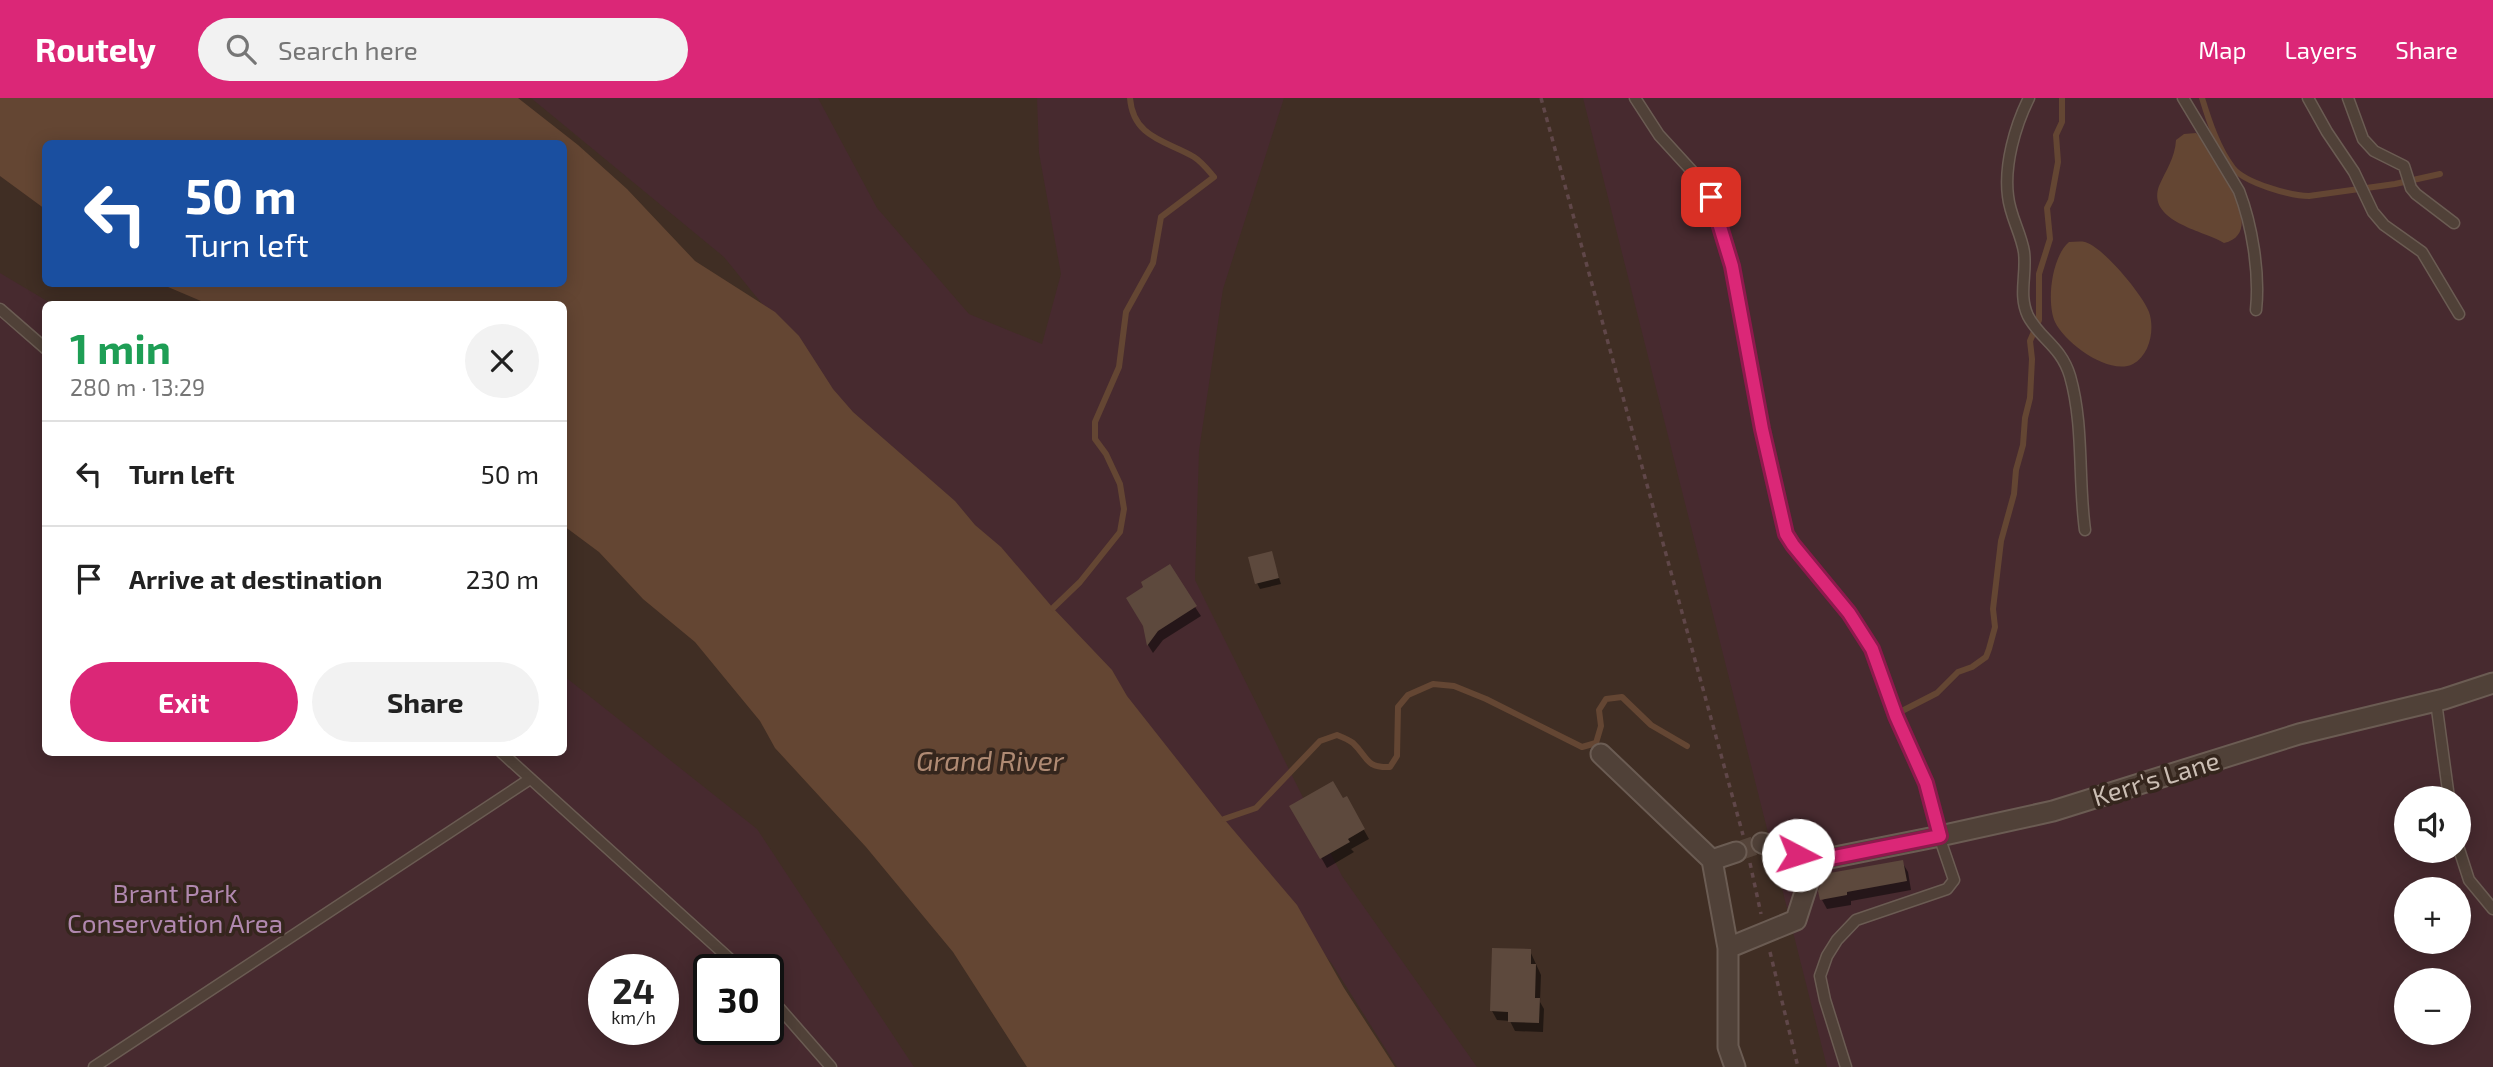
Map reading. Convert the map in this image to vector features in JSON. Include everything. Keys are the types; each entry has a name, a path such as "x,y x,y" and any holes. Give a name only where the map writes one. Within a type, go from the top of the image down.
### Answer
{"street":[{"name":"Kerr's Lane","path":"1815,861 2053,811 2300,734 2444,699 2493,683"},
{"path":"1601,754 1712,860 1728,948 1728,1047 1735,1067"},
{"path":"1728,948 1796,919 1815,861 1762,842"},
{"path":"1712,860 1743,849"}],"lane":[{"path":"1635,98 1659,135 1702,182 1711,197 1732,266 1762,429 1786,534 1849,613 1872,649 1899,723 1926,783 1953,874 1951,886 1940,892 1856,920 1837,940 1823,965 1820,976 1825,1000 1846,1067"},
{"path":"2029,98 2017,124 2009,164 2007,195 2024,254 2023,304 2029,318 2065,361 2072,386 2078,416 2080,486 2085,530"},
{"path":"2183,98 2239,191 2245,206 2257,279 2256,310"},
{"path":"2308,98 2354,172 2373,212 2384,225 2422,252 2459,314"},
{"path":"2348,98 2363,139 2374,151 2404,166 2411,188 2416,194 2454,223"},
{"path":"0,309 42,346"},
{"path":"2437,709 2447,786"},
{"path":"505,756 724,954"},
{"path":"94,1067 530,779"},
{"path":"2464,863 2469,880 2493,909"},
{"path":"784,1013 831,1067"}],"path":[{"path":"1541,98 1766,933 1798,1067"}],"green space":[{"path":"531,98 818,98 877,208 969,314 1042,344 1061,274 1039,153 1037,98 1284,98 1223,289 1199,451 1195,580 1342,876 1477,1067 1397,1067 1332,964 1048,606 865,431 724,257"},
{"path":"1583,98 2493,98 2493,1067 1827,1067"},
{"name":"Brant Park Conservation Area","path":"0,273 47,301 42,301 42,756 567,756 567,678 757,829 914,1067 0,1067"}],"water":[{"name":"Grand River","path":"0,98 518,98 578,145 627,189 695,261 775,312 799,336 833,389 853,412 955,501 975,525 1001,547 1053,608 1112,670 1127,696 1224,819 1297,905 1344,988 1395,1067 1027,1067 953,952 866,847 775,748 760,721 695,642 643,599 599,552 567,528 567,301 201,301 168,287 567,287 567,140 42,140 42,207 0,176"},
{"path":"2196,133 2204,141 2231,187 2240,210 2240,231 2235,238 2224,243 2169,217 2157,198 2176,140 2184,134"},
{"path":"2069,242 2085,242 2101,252 2121,272 2145,304 2151,319 2150,341 2144,354 2133,364 2123,367 2100,362 2078,348 2055,322 2051,303 2052,280 2058,258"}],"building":[{"path":"1272,551 1279,578 1255,584 1248,557"},
{"path":"1170,564 1197,606 1158,631 1147,646 1143,626 1126,598 1143,587 1141,582"},
{"path":"1333,781 1343,798 1347,796 1365,829 1348,839 1350,842 1320,859 1289,806"},
{"path":"1903,860 1907,881 1820,900 1818,891 1824,874"},
{"path":"1492,948 1531,949 1531,964 1536,964 1535,998 1540,998 1539,1023 1508,1022 1508,1012 1490,1011"}],"waterway":[{"path":"1053,608 1080,582 1120,532 1124,509 1120,484 1106,454 1095,439 1095,422 1119,367 1126,312 1153,263 1161,217 1214,177 1194,157 1144,130 1137,122 1130,98"},
{"path":"1900,712 1937,693 1958,672 1972,667 1986,657 1995,627 1993,609 2001,541 2014,494 2030,398 2030,341 2039,320 2039,274 2050,239 2047,208 2058,162 2056,135 2062,122 2062,98"},
{"path":"2202,98 2218,144 2233,168 2247,179 2269,188 2309,196 2395,184 2440,174"},
{"path":"1224,819 1256,808 1320,741 1337,735 1353,743 1371,764 1390,767 1397,756 1398,707 1408,695 1433,684 1454,686 1486,699 1582,747 1596,743 1601,726 1599,710 1606,699 1622,697 1651,725 1687,746"}],"tunnel":[{"path":"1736,852 1762,843"}],"route":[{"path":"1711,197 1732,266 1762,429 1786,534 1855,621 1872,649 1896,716 1926,783 1940,836 1815,861 1798,855"}]}
